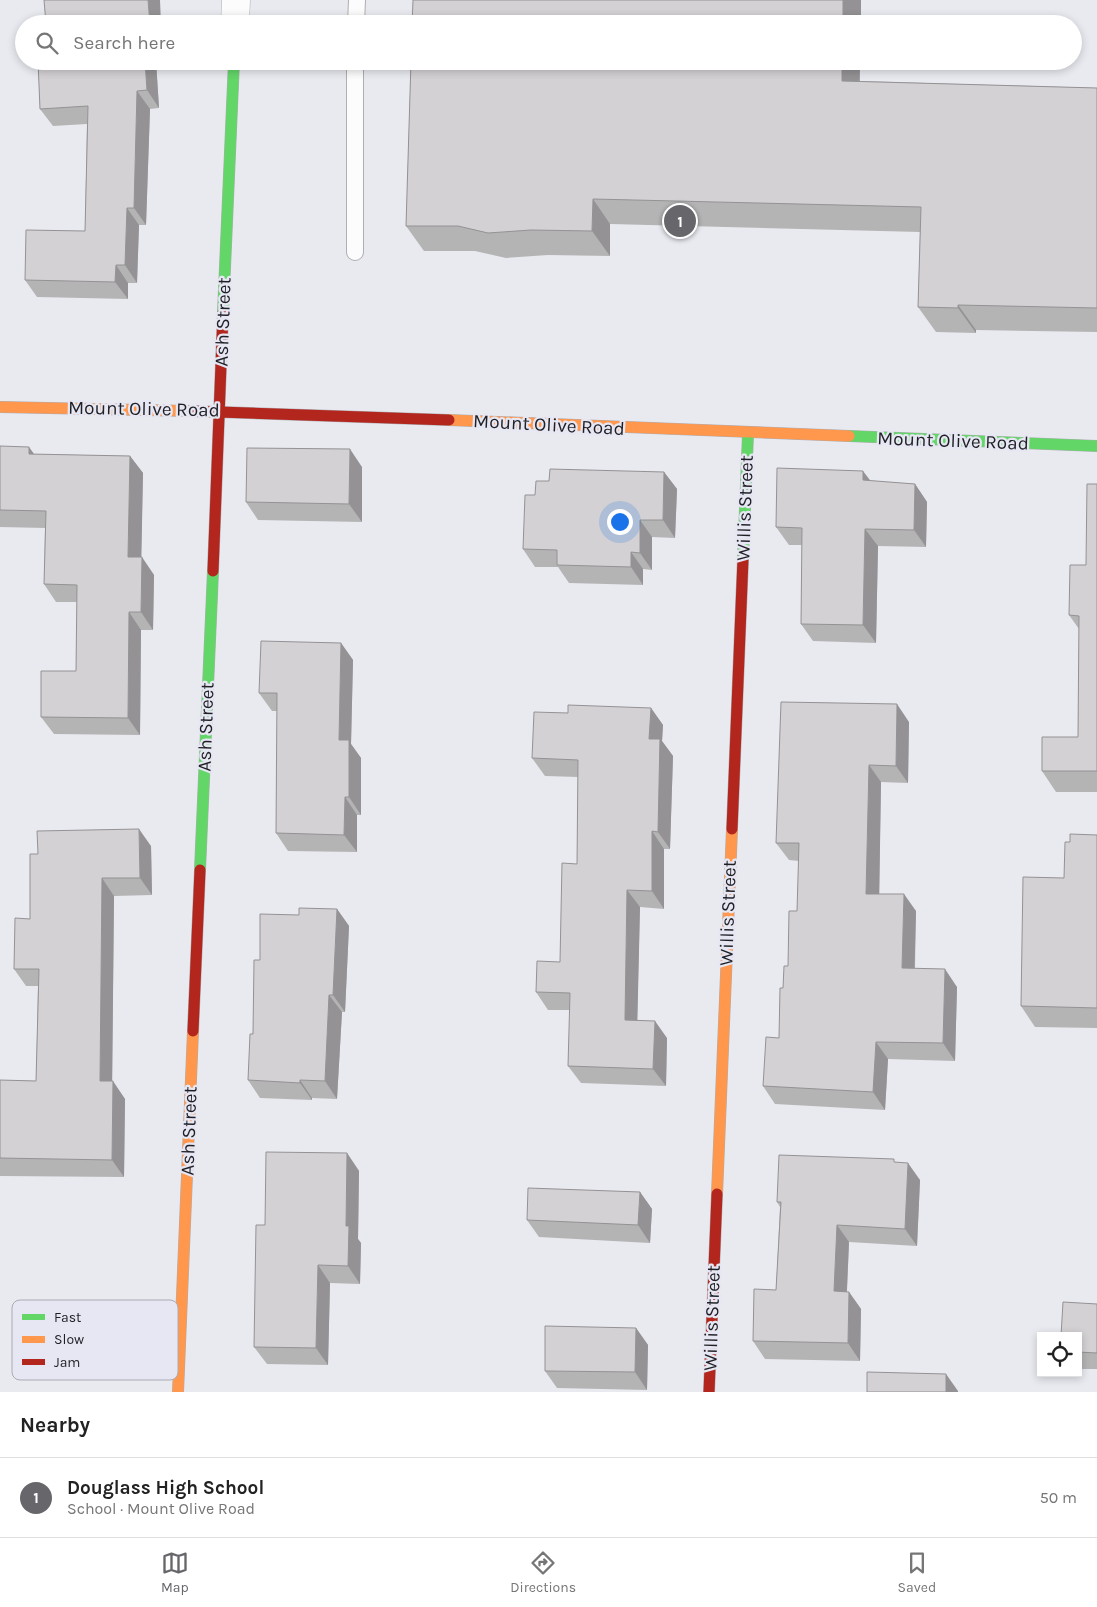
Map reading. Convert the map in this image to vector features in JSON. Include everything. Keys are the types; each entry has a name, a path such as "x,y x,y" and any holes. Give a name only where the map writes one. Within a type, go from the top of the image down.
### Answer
{"street":[{"path":"235,15 236,0"},
{"name":"Ash Street","path":"178,1392 234,70"},
{"name":"Mount Olive Road","path":"0,407 219,410 748,434 1097,446"},
{"name":"Willis Street","path":"708,1392 748,434"}],"lane":[{"path":"356,15 357,0"},
{"path":"355,70 355,252"}],"building":[{"path":"44,0 148,0 149,15 45,15"},
{"path":"413,0 843,0 843,15 412,15"},
{"path":"38,70 146,70 147,90 137,91 134,208 127,208 125,265 116,265 115,282 25,280 26,230 85,231 88,106 40,109"},
{"path":"411,70 842,70 842,81 1097,88 1097,308 958,305 958,308 918,307 921,207 593,199 592,231 531,230 488,233 458,226 406,226"},
{"path":"0,446 29,447 29,454 130,456 128,557 142,557 141,612 129,612 128,718 41,717 41,671 76,671 77,585 44,584 46,511 0,510"},
{"path":"247,448 350,449 349,504 246,502"},
{"path":"777,468 863,471 863,480 915,484 914,530 865,529 863,625 801,624 802,528 776,527"},
{"path":"550,469 664,472 663,520 640,520 640,553 631,552 631,567 557,565 557,550 523,549 525,495 535,495 536,481 549,481"},
{"path":"1087,484 1097,484 1097,771 1042,771 1042,737 1078,737 1079,616 1069,615 1070,565 1086,565"},
{"path":"261,641 341,643 339,740 349,740 349,797 345,797 344,835 276,833 277,693 259,693"},
{"path":"781,702 897,704 896,766 869,765 866,894 904,894 902,968 945,969 943,1043 876,1042 873,1092 763,1086 766,1037 779,1038 780,988 783,988 784,966 788,966 789,911 797,911 799,843 776,843"},
{"path":"568,705 651,708 649,739 660,739 658,832 652,831 652,891 627,890 625,1020 655,1021 653,1069 568,1066 570,993 536,992 537,961 560,962 562,863 577,864 578,760 532,758 534,712 568,713"},
{"path":"139,829 140,878 102,878 100,1081 113,1081 112,1160 0,1158 0,1080 36,1081 39,969 14,969 15,918 30,919 30,854 38,854 37,831"},
{"path":"1070,834 1097,835 1097,1008 1021,1006 1023,877 1064,878 1065,842 1070,842"},
{"path":"299,908 337,909 333,995 329,995 325,1081 300,1080 300,1083 248,1080 250,1034 253,1034 254,960 260,960 260,914 299,915"},
{"path":"266,1152 347,1153 346,1226 349,1226 348,1266 318,1265 316,1348 254,1347 256,1225 265,1225"},
{"path":"779,1155 894,1159 894,1162 908,1163 905,1229 837,1225 834,1291 849,1292 848,1343 753,1341 754,1289 776,1290 781,1202 777,1202"},
{"path":"528,1188 640,1192 638,1225 527,1220"},
{"path":"1063,1302 1097,1304 1097,1353 1082,1352 1082,1332 1061,1332"},
{"path":"545,1326 636,1328 635,1372 545,1371"},
{"path":"867,1372 946,1374 946,1392 867,1392"}],"traffic: fast":[{"path":"223,313 234,70"},
{"path":"743,559 748,434"},
{"path":"849,436 1097,446"},
{"path":"200,870 213,571"}],"traffic: slow":[{"path":"0,407 190,411"},
{"path":"449,420 849,436"},
{"path":"717,1194 732,829"},
{"path":"178,1392 193,1031"}],"traffic: jam":[{"path":"213,571 223,313"},
{"path":"190,411 449,420"},
{"path":"732,829 743,559"},
{"path":"193,1031 200,870"},
{"path":"709,1392 717,1194"}],"place":[{"name":"Douglass High School","path":"680,221"}]}
